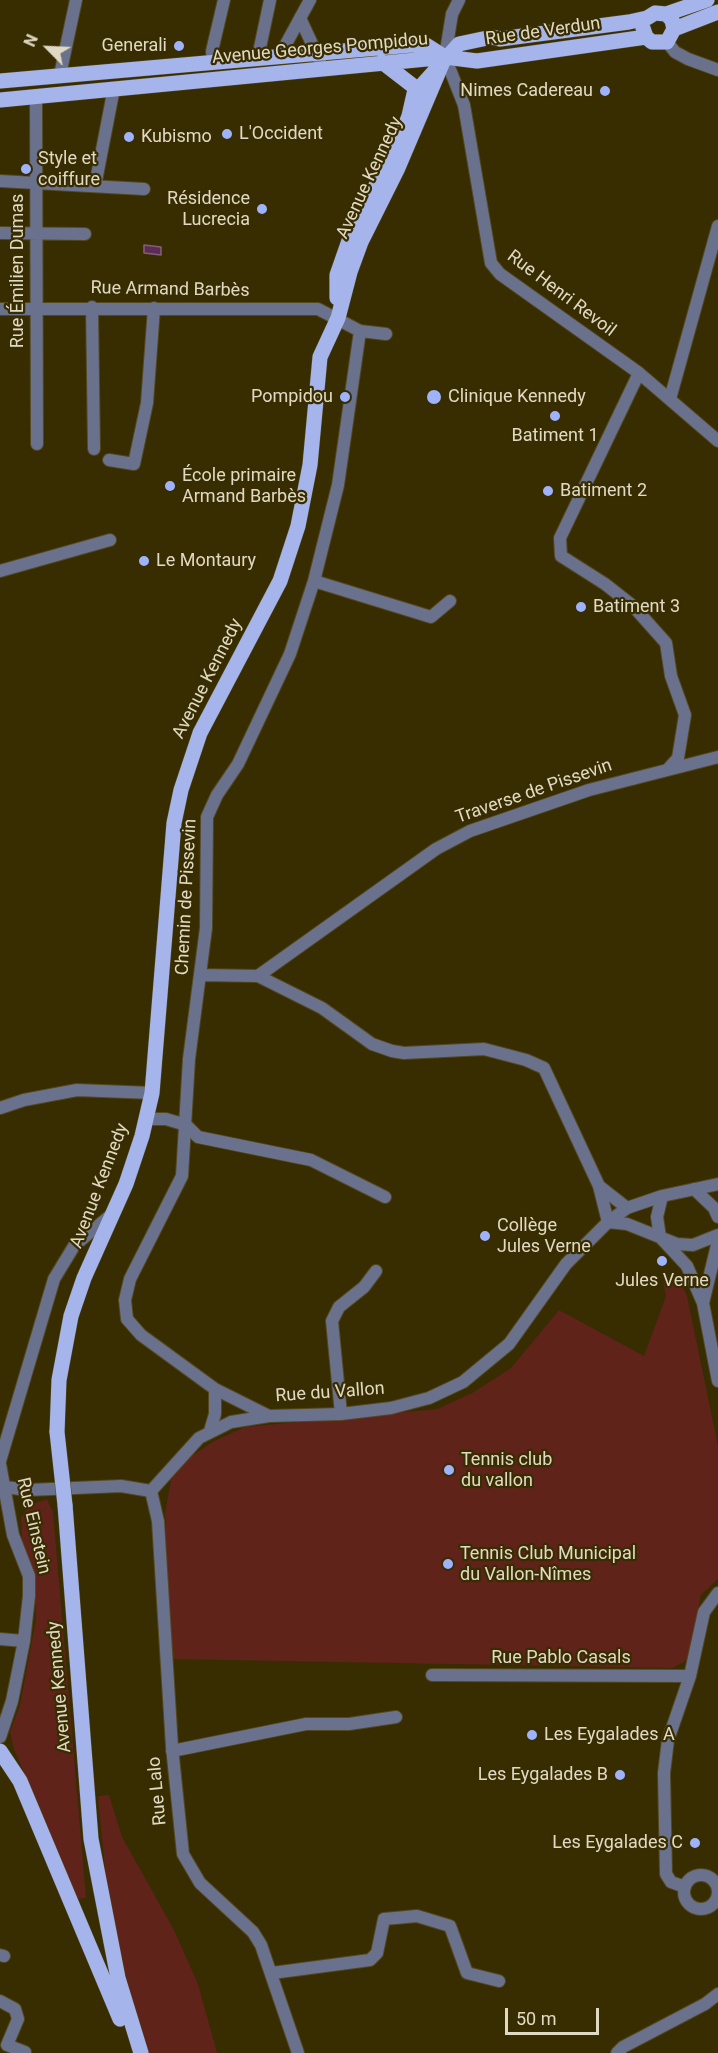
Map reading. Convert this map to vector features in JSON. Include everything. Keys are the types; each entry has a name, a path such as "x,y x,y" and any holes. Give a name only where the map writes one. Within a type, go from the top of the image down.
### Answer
{"main road":[{"name":"Rue de Verdun","path":"445,57 492,45 500,39 647,18 655,13 666,14 707,0"},
{"path":"666,14 672,20 671,35 718,12"},
{"path":"646,36 643,27 647,18"},
{"name":"Rue de Verdun","path":"445,57 477,61 646,36 656,43 671,35"},
{"name":"Avenue Georges Pompidou","path":"0,81 213,60 426,45 445,57"},
{"name":"Avenue Georges Pompidou","path":"0,100 114,87 445,57"},
{"path":"382,62 417,89 445,57"},
{"name":"Avenue Kennedy","path":"141,2053 118,1978 91,1839 65,1505 57,1432 59,1380 71,1316 84,1278 136,1155 152,1093 174,823 180,790 200,733 265,614 286,562 298,526 310,465 320,357 338,318 350,272 362,242 397,170 445,57"},
{"name":"Avenue Kennedy","path":"338,318 337,275 351,235 410,116 417,89"},
{"path":"0,1751 20,1781 117,2008 131,2053"}],"street":[{"path":"60,75 76,0"},
{"path":"213,60 212,51 224,0"},
{"path":"258,57 270,0"},
{"path":"280,55 310,0"},
{"path":"445,57 452,14 459,0"},
{"path":"300,18 323,67"},
{"path":"671,35 675,52 718,70"},
{"name":"Rue Henri Revoil","path":"445,57 463,99 491,263 500,274 639,373 718,441"},
{"path":"95,186 114,87"},
{"name":"Rue Émilien Dumas","path":"36,97 38,444"},
{"path":"0,181 144,189"},
{"path":"670,399 718,226"},
{"path":"0,233 85,234"},
{"path":"93,307 94,449"},
{"name":"Rue Armand Barbès","path":"0,309 93,307 318,309 338,318"},
{"path":"109,460 134,464 147,403 154,308"},
{"path":"338,318 360,331 386,334"},
{"name":"Chemin de Pissevin","path":"269,1416 215,1389 141,1335 127,1319 125,1300 130,1279 182,1176 189,1059 206,928 207,817 217,795 238,764 290,654 314,581 338,485 360,331"},
{"path":"639,373 560,538 561,556 605,584 633,606 666,643 671,676 685,715 678,758 669,768"},
{"path":"0,571 110,540"},
{"path":"314,581 431,617 450,601"},
{"name":"Traverse de Pissevin","path":"258,976 452,839 546,804 669,768 718,757"},
{"path":"201,975 258,976 322,1008 372,1044 392,1051 404,1053 484,1049 526,1059 544,1068 599,1186 608,1222 627,1224 677,1244 693,1245 718,1235"},
{"path":"0,1108 24,1100 77,1090 152,1093"},
{"path":"146,1119 166,1119 186,1125 198,1137 311,1160 385,1197"},
{"name":"Rue du Vallon","path":"152,1491 199,1438 231,1422 269,1416 341,1414 391,1408 429,1398 463,1382 485,1367 509,1344 573,1256 608,1222 627,1208 662,1196 718,1184"},
{"path":"599,1186 627,1208"},
{"path":"694,1189 714,1208 718,1217"},
{"path":"662,1196 657,1217 660,1237 687,1266 703,1304 718,1381"},
{"name":"Rue Einstein","path":"0,1737 12,1701 24,1641 29,1576 13,1535 0,1463 54,1279 74,1246 113,1213"},
{"path":"703,1304 718,1241"},
{"path":"341,1414 332,1321 339,1307 364,1287 376,1270"},
{"path":"210,1431 215,1414 215,1389"},
{"path":"3,1484 28,1490 122,1486 152,1491"},
{"name":"Rue Lalo","path":"152,1491 158,1521 172,1751 183,1854 201,1883 253,1932 272,1973 298,2053"},
{"path":"685,1887 671,1882 666,1874 664,1773 668,1740 690,1676 704,1612 718,1593"},
{"path":"0,1639 24,1641"},
{"name":"Rue Pablo Casals","path":"432,1675 690,1676"},
{"path":"172,1751 306,1724 349,1724 396,1717"},
{"path":"272,1973 370,1960 377,1953 384,1918 417,1916 450,1926 467,1973 499,1981"},
{"path":"617,2053 623,2047 705,2004 718,1994"},
{"path":"0,2001 15,2009 18,2019 7,2045 25,2052"}],"shaded area":[{"path":"144,245 161,247 161,255 144,253"},
{"name":"Tennis club du vallon","path":"679,1279 687,1296 718,1446 718,1579 701,1595 687,1660 673,1668 171,1659 165,1513 171,1480 188,1459 212,1442 245,1427 437,1409 474,1392 511,1368 559,1310 644,1356 666,1296 663,1281"},
{"path":"47,1499 53,1512 86,1898 77,1899 14,1749 10,1732 20,1705 36,1619 34,1570 22,1540 21,1517 30,1505"},
{"path":"109,1795 122,1837 174,1930 198,1984 217,2053 148,2053 124,1973 107,1891 98,1796"}],"place":[{"name":"Generali","path":"179,46"},
{"name":"Nimes Cadereau","path":"605,91"},
{"name":"L'Occident","path":"227,134"},
{"name":"Kubismo","path":"129,137"},
{"name":"Style et coiffure","path":"26,169"},
{"name":"Résidence Lucrecia","path":"262,209"},
{"name":"Pompidou","path":"345,397"},
{"name":"Clinique Kennedy","path":"434,397"},
{"name":"Batiment 1","path":"555,416"},
{"name":"École primaire Armand Barbès","path":"170,486"},
{"name":"Batiment 2","path":"548,491"},
{"name":"Le Montaury","path":"144,561"},
{"name":"Batiment 3","path":"581,607"},
{"name":"Collège Jules Verne","path":"485,1236"},
{"name":"Jules Verne","path":"662,1261"},
{"name":"Tennis club du vallon","path":"449,1470"},
{"name":"Tennis Club Municipal du Vallon-Nîmes","path":"448,1564"},
{"name":"Les Eygalades A","path":"532,1735"},
{"name":"Les Eygalades B","path":"620,1775"},
{"name":"Les Eygalades C","path":"695,1843"}]}
